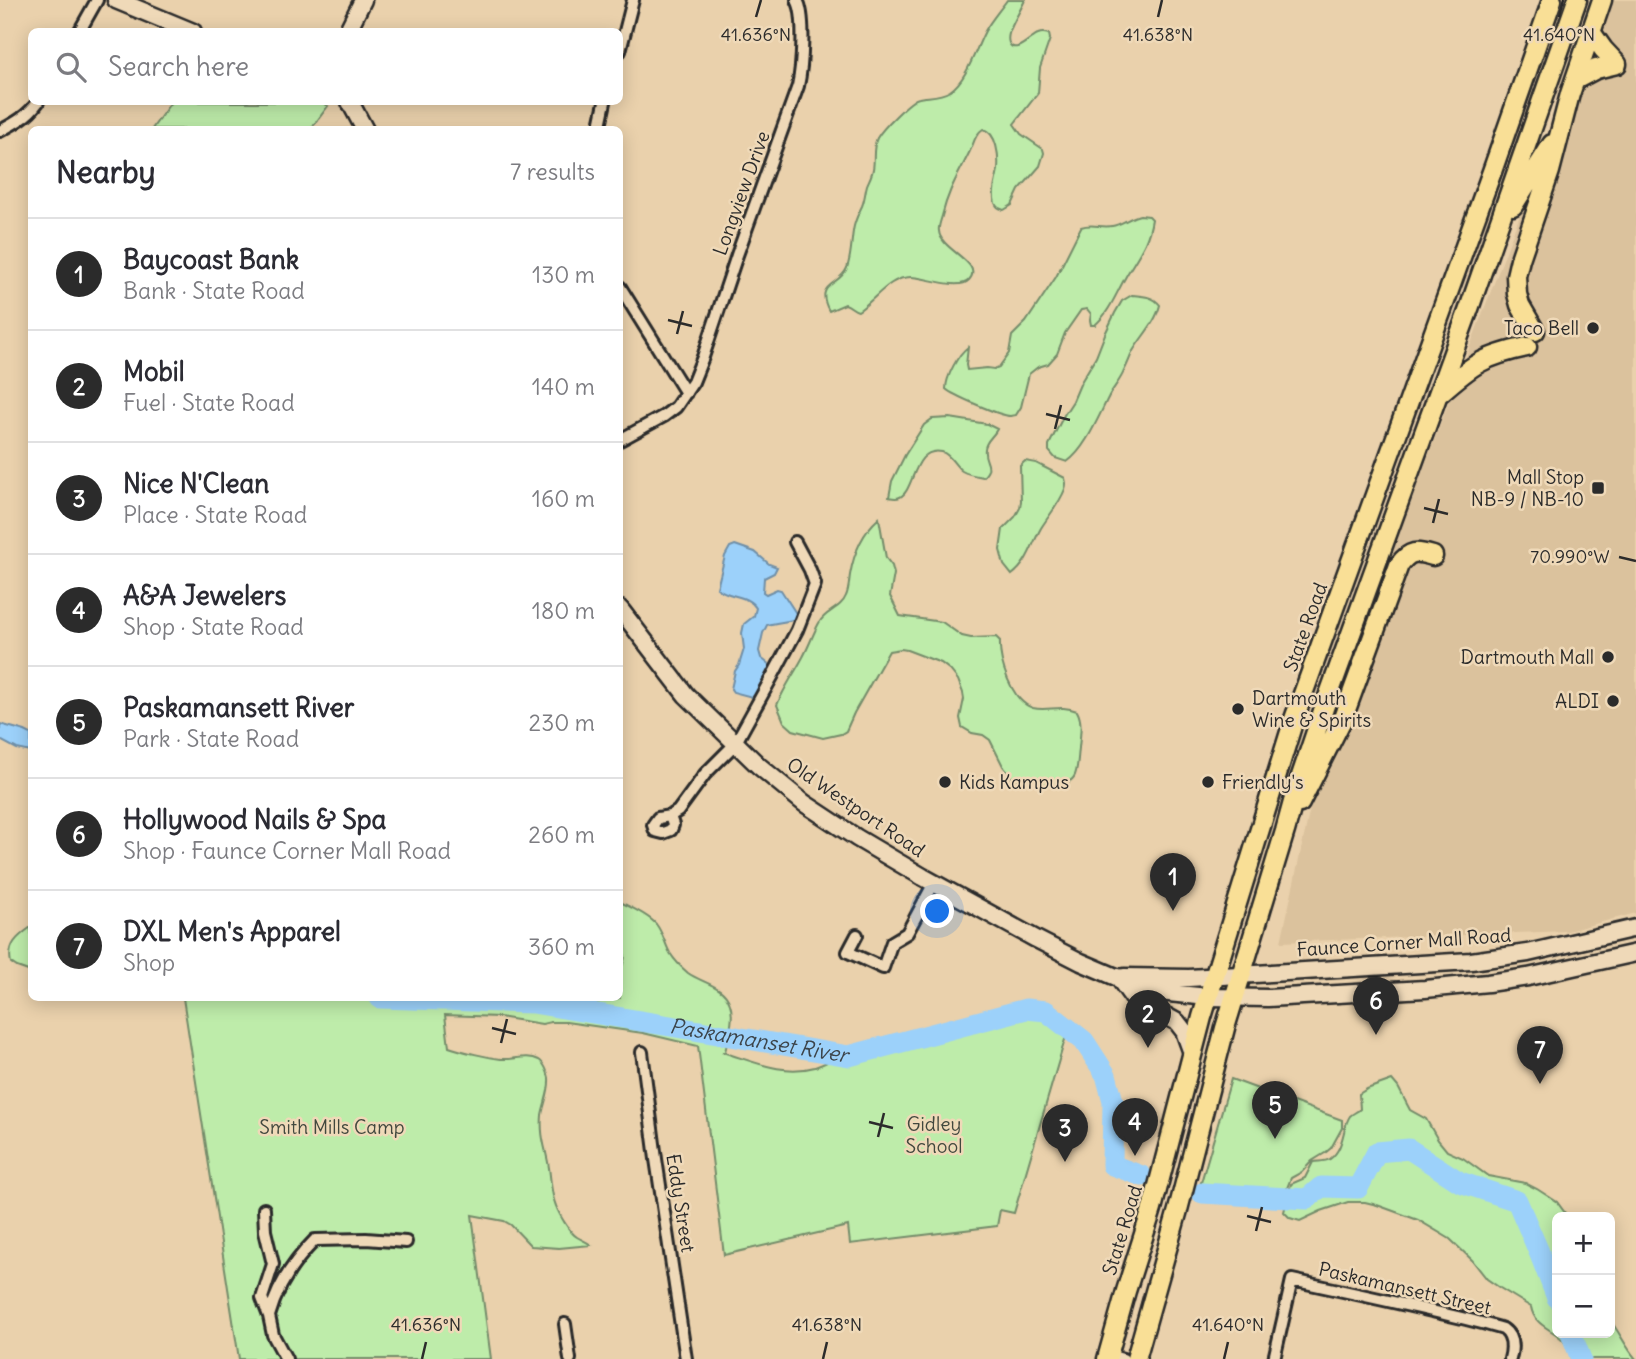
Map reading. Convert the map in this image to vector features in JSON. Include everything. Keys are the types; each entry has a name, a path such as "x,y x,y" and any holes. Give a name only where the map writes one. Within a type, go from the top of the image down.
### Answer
{"main road":[{"path":"116,0 183,28"},
{"path":"349,28 363,0"},
{"name":"State Road","path":"1113,1358 1126,1291 1152,1209 1192,1053 1294,719 1552,0"},
{"path":"1136,1359 1234,998 1296,791 1577,0"},
{"path":"1438,395 1470,367 1531,339 1517,294 1516,276 1602,0"},
{"path":"1575,80 1597,69 1617,64 1591,32"},
{"path":"353,105 363,126"},
{"path":"1494,239 1561,129"},
{"path":"1285,831 1339,729 1399,565 1415,552 1433,556"},
{"name":"Old Westport Road","path":"623,613 686,695 735,744 804,803 857,838 1081,962 1149,991 1208,997"},
{"name":"Faunce Corner Mall Road","path":"1214,977 1496,958 1636,928"},
{"path":"1208,997 1349,993 1488,983 1636,953"},
{"path":"1118,977 1133,998 1177,1022 1184,1031 1192,1053"},
{"name":"Old Westport Road","path":"1118,977 1214,977"}],"street":[{"path":"81,28 97,0"},
{"path":"623,39 633,0"},
{"name":"Longview Drive","path":"623,438 676,407 686,393 703,357 798,86 801,74 802,18 797,0"},
{"path":"0,131 17,122 36,105"},
{"path":"600,126 604,105"},
{"path":"623,292 686,393"},
{"path":"670,816 678,811 705,774 735,744 791,642 815,584 795,542"},
{"path":"857,935 848,952 883,968 892,942 907,933 934,883"},
{"name":"Eddy Street","path":"642,1052 686,1359"},
{"path":"264,1209 265,1231 273,1264 262,1298 273,1335 286,1359"},
{"path":"269,1316 293,1265 315,1240 366,1238 406,1242"},
{"name":"Paskamansett Street","path":"1275,1359 1292,1280 1469,1318 1503,1329 1509,1335 1512,1346 1510,1359"},
{"path":"565,1324 570,1359"}],"shaded area":[{"name":"Dartmouth Mall","path":"1602,0 1636,0 1636,913 1568,931 1281,942 1332,708"}],"green space":[{"path":"1007,0 1025,0 1010,32 1008,41 1012,46 1019,46 1041,33 1049,34 1050,39 1040,68 1038,93 1014,124 1021,134 1043,149 1040,166 1019,190 1012,205 1004,210 998,208 994,194 998,169 997,152 988,131 980,131 951,190 939,228 941,238 971,268 969,280 958,284 903,278 889,285 858,311 845,304 829,311 824,295 847,268 854,226 873,171 877,138 910,103 919,98 943,94 956,86 966,72 987,27"},
{"path":"169,105 328,106 313,126 154,126"},
{"path":"1140,215 1152,219 1148,236 1108,309 1095,325 1091,325 1091,314 1087,309 1081,310 1065,333 1057,354 1048,364 1029,374 1021,407 1016,415 1005,415 987,409 946,389 953,366 968,347 967,370 999,367 1009,353 1012,336 1026,322 1056,277 1081,227 1115,225"},
{"path":"1132,295 1148,297 1157,302 1160,305 1155,317 1133,351 1080,449 1067,462 1055,458 1049,451 1049,445 1096,357 1115,313 1122,301"},
{"path":"950,418 987,424 997,429 985,446 988,469 983,477 962,471 945,453 932,452 920,462 905,493 897,498 889,497 892,481 924,425 932,419"},
{"path":"1025,461 1036,463 1065,478 1066,484 1026,559 1012,575 1004,565 1000,550 1003,529 1020,508 1020,466"},
{"path":"879,518 886,558 894,574 890,596 900,616 942,622 962,636 971,638 996,637 1000,641 1008,679 1025,704 1038,709 1065,708 1077,711 1081,724 1080,738 1077,769 1071,780 1064,784 1047,785 1013,779 990,740 962,727 960,718 963,693 950,670 941,663 907,650 889,651 846,731 841,734 823,738 793,730 784,722 777,705 819,623 844,600 856,551 863,537"},
{"path":"623,904 644,914 656,924 670,953 685,971 718,988 727,998 732,1015 725,1052 722,1052 779,1069 815,1067 857,1050 1033,1015 1051,1022 1066,1036 1014,1213 1000,1210 997,1226 850,1244 848,1226 724,1255 698,1046 643,1033 566,1022 542,1024 499,1017 445,1015 449,1047 496,1058 534,1058 544,1065 549,1083 542,1115 542,1130 553,1197 559,1214 571,1231 591,1245 559,1248 531,1246 504,1221 472,1215 491,1359 239,1359 183,1001 623,1001"},
{"path":"28,929 28,971 11,963 10,951 21,934"},
{"path":"1231,1079 1342,1120 1342,1128 1331,1148 1291,1178 1283,1198 1275,1192 1200,1186"},
{"path":"1392,1080 1410,1110 1426,1119 1447,1151 1463,1158 1488,1176 1525,1183 1557,1202 1564,1212 1552,1212 1552,1332 1539,1322 1531,1307 1487,1279 1450,1239 1418,1220 1365,1202 1348,1202 1300,1221 1290,1218 1284,1212 1291,1184 1305,1178 1313,1162 1330,1159 1335,1154 1347,1121 1360,1109 1359,1094"},
{"path":"1615,1328 1636,1359 1571,1359 1560,1338 1615,1338"}],"water":[{"path":"735,545 755,552 777,567 774,573 764,578 763,592 766,594 781,590 799,618 767,625 759,651 761,658 771,669 762,691 752,697 731,689 744,649 744,624 754,616 756,608 748,600 717,588 725,556 730,547"},
{"path":"0,724 25,731 28,732 28,751 17,749 0,740"}],"waterway":[{"name":"Paskamanset River","path":"472,1001 533,1003 849,1056 1026,1009 1046,1011 1084,1041 1106,1075 1113,1101 1112,1165 1142,1176"},
{"name":"Paskamanset River","path":"1202,1193 1307,1199 1321,1187 1358,1188 1377,1152 1409,1149 1460,1182 1517,1201 1552,1285"},
{"name":"Paskamanset River","path":"1573,1338 1581,1359"}],"place":[{"name":"Taco Bell","path":"1593,328"},
{"name":"Mall Stop NB-9 / NB-10","path":"1598,488"},
{"name":"Dartmouth Mall","path":"1608,657"},
{"name":"ALDI","path":"1613,701"},
{"name":"Dartmouth Wine & Spirits","path":"1238,709"},
{"name":"Kids Kampus","path":"945,782"},
{"name":"Friendly's","path":"1208,782"},
{"name":"Baycoast Bank","path":"1173,911"},
{"name":"Hollywood Nails & Spa","path":"1376,1035"},
{"name":"Mobil","path":"1148,1048"},
{"name":"DXL Men's Apparel","path":"1540,1084"},
{"name":"Paskamansett River","path":"1275,1139"},
{"name":"A&A Jewelers","path":"1135,1156"},
{"name":"Nice N'Clean","path":"1065,1162"}],"park label":[{"name":"Smith Mills Camp","path":"332,1127"},
{"name":"Gidley School","path":"934,1135"}]}
